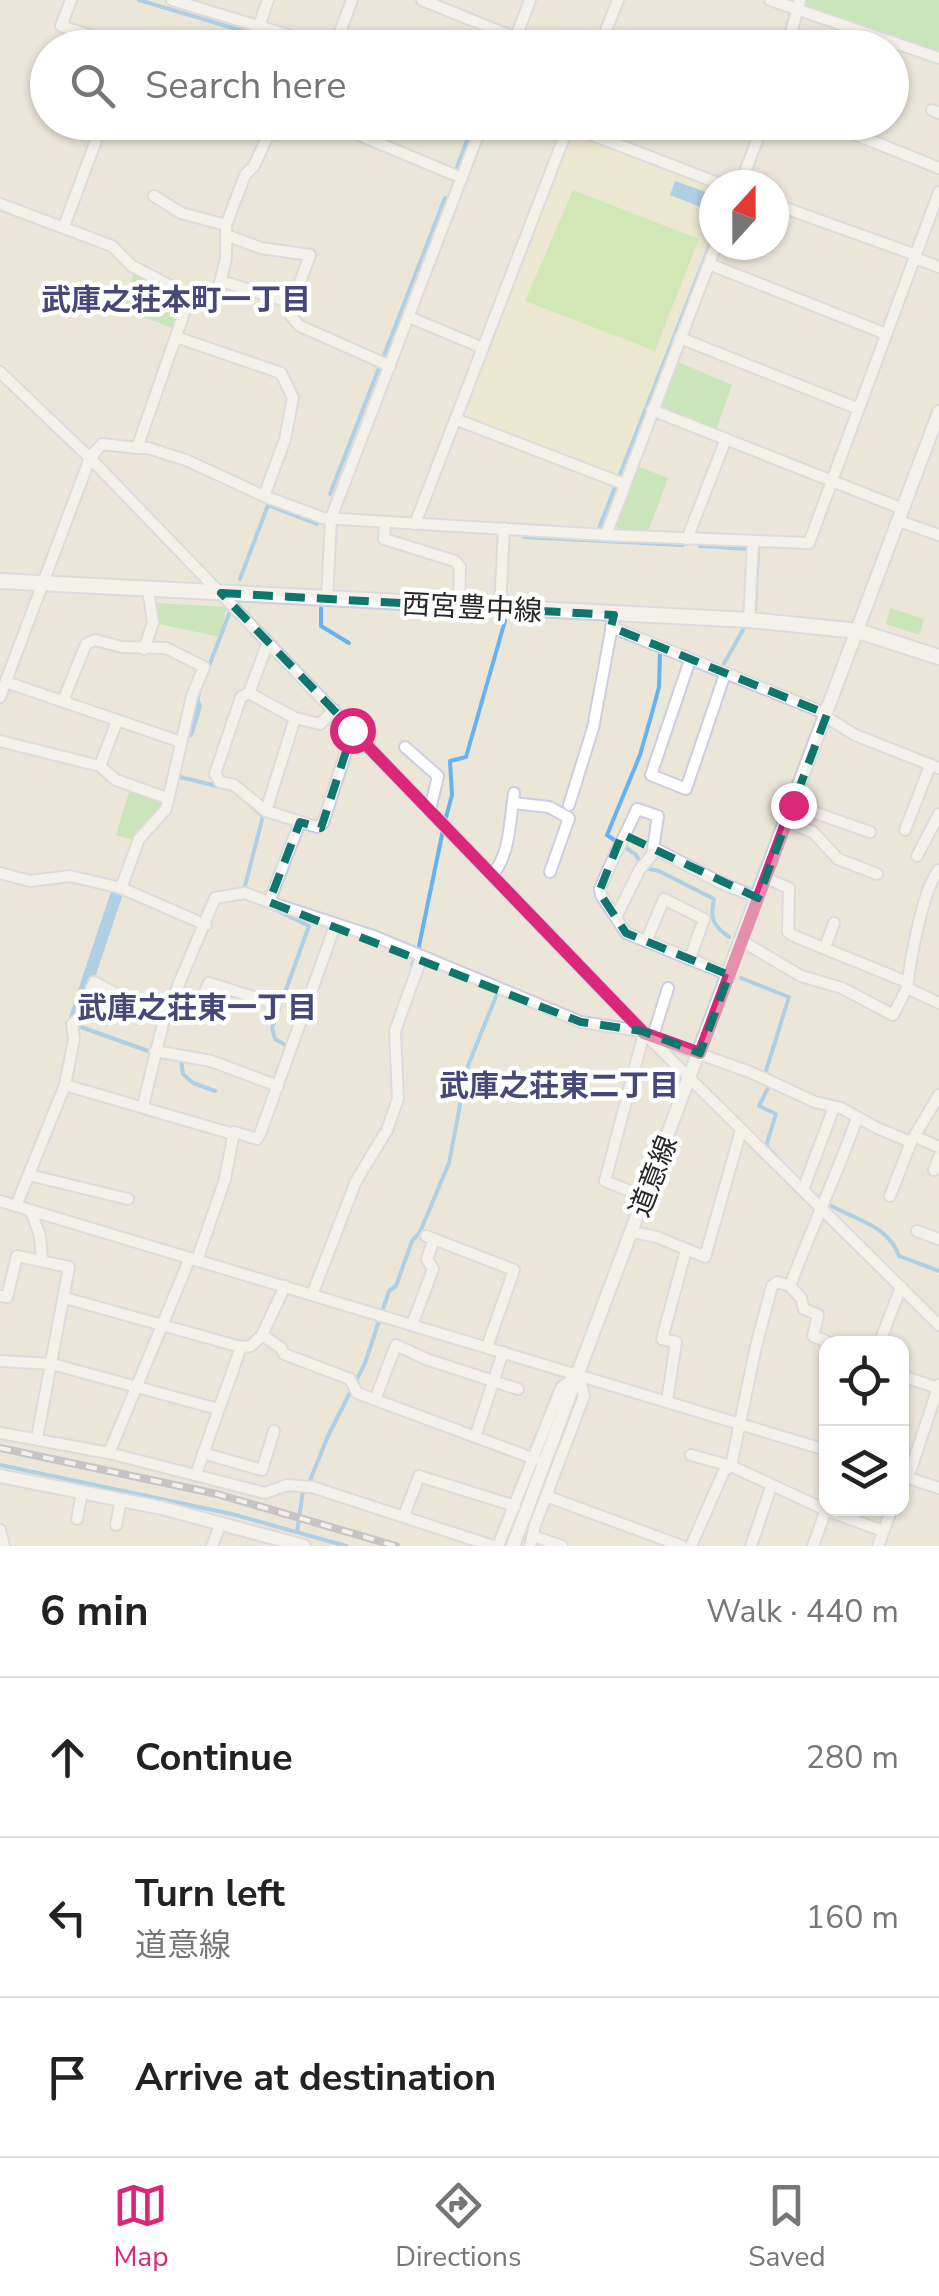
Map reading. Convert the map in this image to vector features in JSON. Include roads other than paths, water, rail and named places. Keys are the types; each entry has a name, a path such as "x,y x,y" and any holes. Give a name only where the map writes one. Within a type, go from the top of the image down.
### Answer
{"main road":[{"name":"西宮豊中線","path":"0,581 459,605 612,621 749,620 858,631 939,657"}],"street":[{"path":"71,0 61,26 73,30"},
{"path":"257,30 268,0"},
{"path":"340,30 352,0"},
{"path":"422,0 486,30"},
{"path":"519,30 530,0"},
{"path":"606,30 618,0"},
{"path":"770,0 861,30"},
{"path":"179,1 246,30"},
{"path":"909,47 939,58"},
{"path":"64,226 96,140"},
{"path":"0,204 112,246 132,266 190,296 212,302 220,281 226,230 245,175 254,166 266,140"},
{"path":"371,140 462,178"},
{"path":"326,600 331,518 476,140"},
{"path":"415,524 560,140"},
{"path":"607,140 699,176"},
{"path":"746,170 757,140"},
{"path":"869,140 939,168"},
{"path":"0,696 90,458 102,444 148,448 186,460 323,518 809,543 939,192"},
{"path":"154,196 181,213 260,248 310,255 291,316 300,326 390,366"},
{"path":"789,210 939,267"},
{"path":"606,535 620,483 710,260"},
{"path":"709,264 886,334"},
{"path":"220,281 292,303"},
{"path":"137,448 190,296"},
{"path":"409,317 483,348"},
{"path":"176,337 281,373 292,398 285,440 264,496"},
{"path":"680,338 858,409"},
{"path":"0,372 90,458 646,1034 939,1324"},
{"path":"652,410 833,483 939,535"},
{"name":"道意線","path":"514,1546 939,412"},
{"path":"456,419 620,483"},
{"path":"687,538 726,439"},
{"path":"385,522 384,540 456,560 460,567 459,605"},
{"path":"500,608 504,528"},
{"path":"749,620 753,541"},
{"path":"144,649 153,623 148,589"},
{"path":"569,805 593,728 612,621 690,660 827,716 855,734 934,767 905,830"},
{"path":"64,702 86,644 95,640 144,649 166,648 204,667 192,696 166,808 139,839 121,888"},
{"path":"268,642 249,693 241,697 214,774 220,782 234,785 266,811 317,827 323,823 352,730"},
{"path":"690,660 651,775 686,789 725,674"},
{"path":"6,682 181,742"},
{"path":"249,693 295,718 320,724 334,710"},
{"path":"266,811 295,718"},
{"path":"100,766 116,721"},
{"path":"0,741 100,766 116,780 167,798"},
{"path":"405,746 438,776 430,810"},
{"path":"492,875 506,846 514,798 549,807 569,818 566,842 550,872"},
{"path":"793,805 870,832"},
{"path":"617,915 654,848 658,816 638,809 624,840 617,846 601,895 626,932 729,975"},
{"path":"917,856 939,814"},
{"path":"269,902 300,822"},
{"path":"786,822 813,832 838,859 877,874"},
{"path":"654,848 758,898"},
{"path":"742,941 801,976 842,988 893,1015 907,985 911,948 931,883 939,870"},
{"path":"0,873 30,881 70,876 121,888 206,925"},
{"path":"765,878 788,888 788,932 939,1003"},
{"path":"142,1106 164,1019 215,898 244,893 422,956 582,1022 646,1034 700,1053 815,1102 939,1147"},
{"path":"647,940 664,899 704,920 690,958"},
{"path":"824,947 834,922"},
{"path":"66,1085 257,1139 335,926"},
{"path":"312,1295 356,1182 387,1130 398,1099 395,1032 422,956"},
{"path":"16,1206 66,1085 74,1039 72,1024 80,1018 94,982 164,1019"},
{"path":"176,990 201,1000 209,983 276,1004"},
{"path":"646,1197 604,1181 646,1034 668,988"},
{"path":"156,1052 211,1061 278,1086"},
{"path":"890,1196 939,1095"},
{"path":"803,1190 834,1107"},
{"path":"790,1286 857,1118"},
{"path":"632,1232 657,1237 705,1257 741,1130"},
{"path":"109,1453 225,1180 233,1134"},
{"path":"934,1170 939,1157"},
{"path":"29,1176 128,1199"},
{"path":"0,1201 819,1448"},
{"path":"31,1211 40,1236 42,1260"},
{"path":"918,1231 939,1239"},
{"path":"412,1325 433,1269 427,1259 430,1237 514,1270 487,1347"},
{"path":"667,1401 676,1342 662,1338 686,1250"},
{"path":"0,1296 6,1297 17,1256 70,1267 37,1438"},
{"path":"692,1546 724,1471 732,1466 772,1286 777,1282 790,1286 801,1298 804,1309 818,1315 813,1336 819,1338"},
{"path":"65,1298 240,1347 252,1346 262,1335 284,1286"},
{"path":"883,1336 901,1287"},
{"path":"262,1335 284,1354 350,1379 357,1394 534,1459"},
{"path":"375,1400 396,1345 518,1389"},
{"path":"196,1474 240,1347"},
{"path":"475,1437 503,1352"},
{"path":"0,1361 52,1364 218,1409"},
{"path":"0,1432 109,1453 265,1493 287,1485 312,1487 495,1546 515,1506 561,1388 578,1374"},
{"path":"562,1546 532,1541 584,1396 578,1374"},
{"path":"909,1378 938,1387 936,1404 909,1471"},
{"path":"203,1452 262,1470 274,1431"},
{"path":"691,1455 732,1466 819,1507"},
{"path":"0,1476 221,1523 304,1546"},
{"path":"404,1516 419,1476 515,1506"},
{"path":"909,1480 939,1488"},
{"path":"751,1546 771,1487"},
{"path":"78,1519 82,1492"},
{"path":"546,1496 682,1546"},
{"path":"116,1525 121,1500"},
{"path":"813,1546 824,1516"},
{"path":"842,1516 883,1532"},
{"path":"878,1546 889,1516"},
{"path":"212,1546 221,1523"},
{"path":"0,1530 4,1546"}],"water":[{"path":"675,181 699,190 699,206 670,195"}],"waterway":[{"path":"139,0 240,30"},
{"path":"786,30 795,0"},
{"path":"456,170 467,140"},
{"path":"383,358 445,198"},
{"path":"599,528 704,260"},
{"path":"330,494 379,368"},
{"path":"240,579 268,505 317,524"},
{"path":"524,537 683,545"},
{"path":"700,546 748,549"},
{"path":"755,608 758,550"},
{"path":"321,608 321,626 349,643"},
{"path":"204,679 231,609"},
{"path":"445,821 452,795 450,761 466,757 505,621"},
{"path":"722,667 743,630"},
{"path":"660,653 659,687 640,755 607,835 635,854 645,868 659,871 714,899 714,921 729,937"},
{"path":"196,706 200,688"},
{"path":"188,732 196,706"},
{"path":"176,776 233,790 263,816 244,890"},
{"path":"412,965 443,830"},
{"path":"74,1021 118,890"},
{"path":"270,907 309,926 272,1028 275,1039 289,1047"},
{"path":"741,978 789,997 765,1074"},
{"path":"309,1483 365,1363 389,1291 396,1286 412,1241 420,1232 449,1163 467,1068 497,994"},
{"path":"81,1023 81,1027 151,1052"},
{"path":"181,1060 183,1074 193,1083 215,1091"},
{"path":"768,1088 759,1106 776,1114 766,1146 817,1197 875,1227 893,1244 899,1256 939,1271"},
{"path":"0,1465 232,1514 346,1546"},
{"path":"297,1532 303,1491"}],"railway":[{"path":"0,1448 217,1494 396,1546"}],"district":[{"name":"武庫之荘本町一丁目","path":"176,300"},
{"name":"武庫之荘東一丁目","path":"197,1008"},
{"name":"武庫之荘東二丁目","path":"559,1086"}]}
